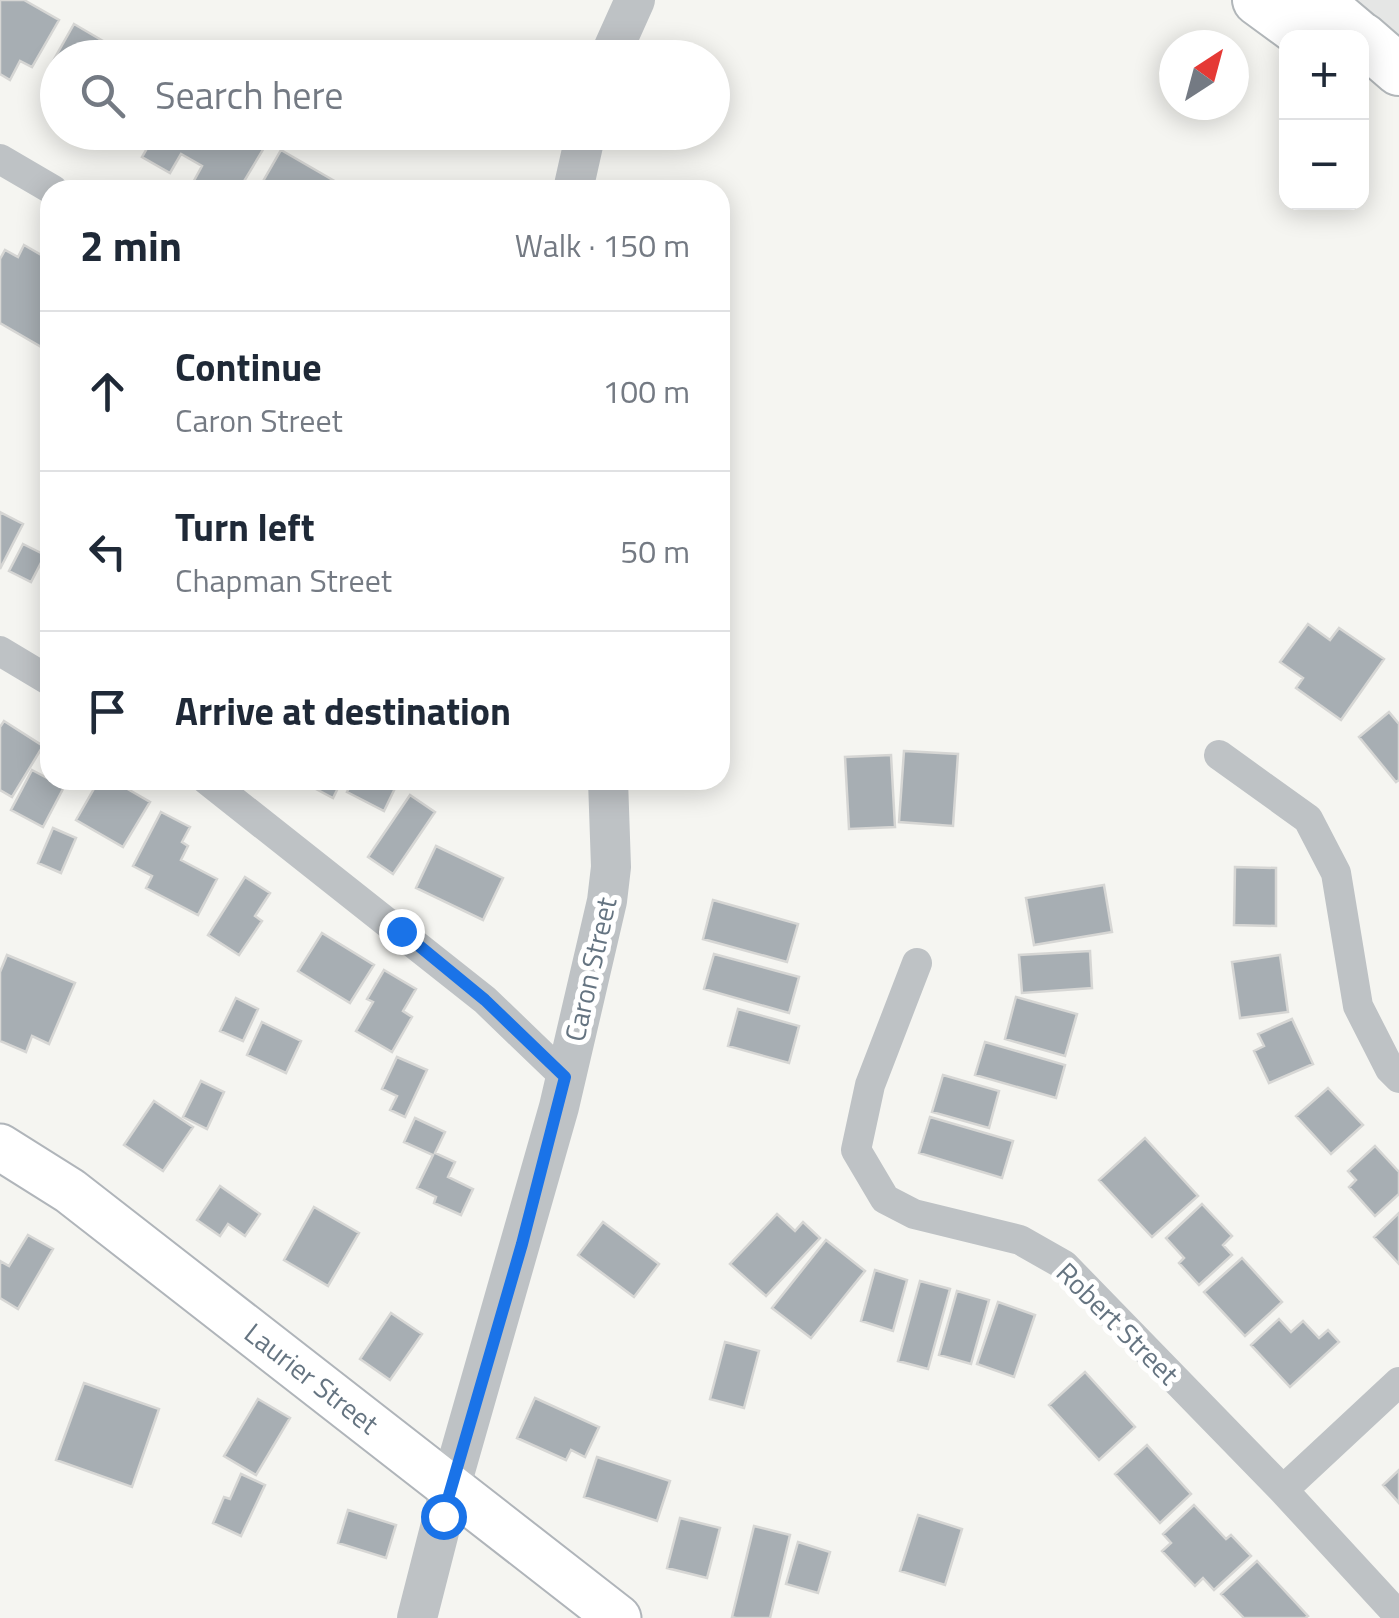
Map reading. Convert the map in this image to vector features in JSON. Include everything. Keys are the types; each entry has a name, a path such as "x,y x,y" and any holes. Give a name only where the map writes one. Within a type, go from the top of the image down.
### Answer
{"main road":[{"path":"1258,0 1299,30"},
{"path":"1316,0 1352,30"},
{"path":"1369,45 1399,70"},
{"path":"1369,81 1399,105"},
{"name":"Laurier Street","path":"0,1148 70,1192 618,1618"}],"street":[{"path":"616,40 635,0"},
{"path":"576,180 582,150"},
{"path":"0,160 40,183"},
{"path":"0,651 40,675"},
{"path":"1219,755 1308,818 1336,873 1358,1006 1390,1069 1399,1078"},
{"path":"221,790 485,1000 565,1077"},
{"name":"Caron Street","path":"417,1618 451,1485 522,1244 610,884 608,790"},
{"name":"Robert Street","path":"917,963 870,1085 856,1150 885,1199 914,1214 1020,1240 1064,1264 1399,1616"},
{"path":"1283,1490 1399,1382"}],"shaded area":[{"path":"1348,0 1399,0 1399,39"}],"building":[{"path":"0,0 24,0 59,20 48,40 40,40 40,53 32,67 20,61 10,80 0,74"},
{"path":"74,24 101,40 65,40"},
{"path":"146,150 263,150 245,180 194,180 202,166 181,154 170,173 142,157"},
{"path":"281,150 333,180 264,180"},
{"path":"24,245 40,254 40,346 0,323 0,259 5,250 18,257"},
{"path":"0,512 23,524 0,569"},
{"path":"23,544 40,552 40,565 31,582 9,571"},
{"path":"1308,624 1330,640 1339,628 1384,659 1341,720 1296,688 1303,678 1280,662"},
{"path":"1389,712 1399,724 1396,782 1359,737"},
{"path":"4,721 40,744 40,751 12,797 0,790 0,727"},
{"path":"904,751 958,754 953,826 899,822"},
{"path":"891,755 895,827 849,829 845,757"},
{"path":"32,770 40,774 40,790 62,790 43,827 11,810"},
{"path":"93,790 129,790 150,802 123,847 76,820"},
{"path":"318,790 337,790 333,798"},
{"path":"348,790 394,790 384,811"},
{"path":"410,795 435,812 393,874 368,857"},
{"path":"161,812 190,827 182,842 188,846 181,860 217,879 198,915 146,888 152,876 133,866"},
{"path":"53,828 76,838 61,873 38,863"},
{"path":"436,846 503,878 483,920 416,888"},
{"path":"1235,867 1276,868 1276,926 1234,925"},
{"path":"245,877 270,893 255,916 262,921 239,955 208,935"},
{"path":"1104,885 1112,932 1034,945 1026,898"},
{"path":"713,900 798,924 787,962 703,939"},
{"path":"322,933 374,965 350,1003 298,971"},
{"path":"1090,951 1092,988 1022,993 1019,955"},
{"path":"714,954 799,977 789,1013 704,989"},
{"path":"7,955 75,983 49,1044 32,1036 26,1052 0,1041 0,972"},
{"path":"1280,955 1288,1012 1240,1018 1232,962"},
{"path":"384,970 416,989 403,1011 412,1017 392,1052 356,1031 373,1002 367,999"},
{"path":"1016,997 1077,1014 1065,1056 1005,1039"},
{"path":"236,998 258,1009 243,1041 220,1031"},
{"path":"738,1009 799,1026 789,1063 728,1046"},
{"path":"1292,1019 1313,1064 1269,1083 1254,1051 1264,1046 1258,1034"},
{"path":"262,1022 301,1041 286,1073 247,1055"},
{"path":"985,1042 1065,1065 1056,1098 975,1075"},
{"path":"397,1057 427,1070 405,1117 390,1110 397,1096 382,1089"},
{"path":"943,1075 999,1091 989,1128 932,1112"},
{"path":"201,1081 224,1092 207,1129 183,1117"},
{"path":"1328,1088 1363,1125 1331,1154 1296,1116"},
{"path":"154,1101 193,1127 163,1171 124,1145"},
{"path":"930,1117 1013,1141 1002,1178 919,1153"},
{"path":"415,1118 445,1132 435,1153 455,1162 448,1177 473,1189 461,1215 434,1203 436,1197 417,1188 433,1155 404,1142"},
{"path":"1145,1138 1198,1196 1152,1237 1099,1180"},
{"path":"1375,1146 1399,1172 1399,1194 1375,1216 1349,1187 1356,1180 1348,1171"},
{"path":"220,1186 260,1214 245,1236 228,1224 220,1236 197,1220"},
{"path":"1202,1204 1232,1236 1223,1245 1232,1255 1199,1285 1179,1263 1184,1258 1166,1238"},
{"path":"314,1207 359,1233 328,1286 284,1260"},
{"path":"1399,1213 1399,1264 1374,1237"},
{"path":"777,1214 795,1231 803,1222 820,1238 766,1296 730,1264"},
{"path":"603,1222 659,1264 634,1297 578,1255"},
{"path":"28,1235 53,1249 18,1309 0,1298 0,1261 9,1266"},
{"path":"826,1240 865,1271 811,1338 772,1308"},
{"path":"1242,1258 1282,1302 1245,1336 1204,1292"},
{"path":"875,1270 907,1280 893,1331 861,1321"},
{"path":"920,1281 950,1289 928,1369 898,1361"},
{"path":"957,1291 989,1300 971,1364 939,1355"},
{"path":"998,1302 1035,1315 1014,1377 977,1364"},
{"path":"391,1313 422,1334 390,1380 360,1359"},
{"path":"1279,1319 1291,1332 1303,1321 1319,1338 1328,1330 1339,1342 1290,1387 1251,1345"},
{"path":"725,1342 759,1351 744,1408 710,1399"},
{"path":"1085,1372 1135,1427 1099,1460 1049,1405"},
{"path":"84,1383 159,1409 132,1487 56,1460"},
{"path":"535,1398 599,1427 585,1457 571,1450 566,1460 517,1438"},
{"path":"258,1399 290,1418 256,1475 224,1456"},
{"path":"1147,1445 1191,1494 1160,1523 1115,1474"},
{"path":"597,1457 670,1481 657,1521 584,1497"},
{"path":"1399,1470 1399,1503 1383,1485"},
{"path":"241,1474 265,1485 241,1536 213,1523 224,1497 230,1499"},
{"path":"1194,1505 1226,1539 1231,1535 1251,1556 1214,1590 1203,1578 1195,1586 1162,1551 1171,1543 1163,1534"},
{"path":"348,1510 396,1525 386,1558 338,1543"},
{"path":"918,1515 962,1529 945,1585 900,1571"},
{"path":"680,1518 720,1528 707,1578 667,1568"},
{"path":"754,1526 790,1535 770,1618 736,1618 732,1617"},
{"path":"798,1542 830,1552 818,1593 786,1584"},
{"path":"1257,1561 1308,1616 1244,1618 1221,1594"}],"route":[{"path":"401,931 485,1000 565,1077 522,1244 443,1516"}]}
